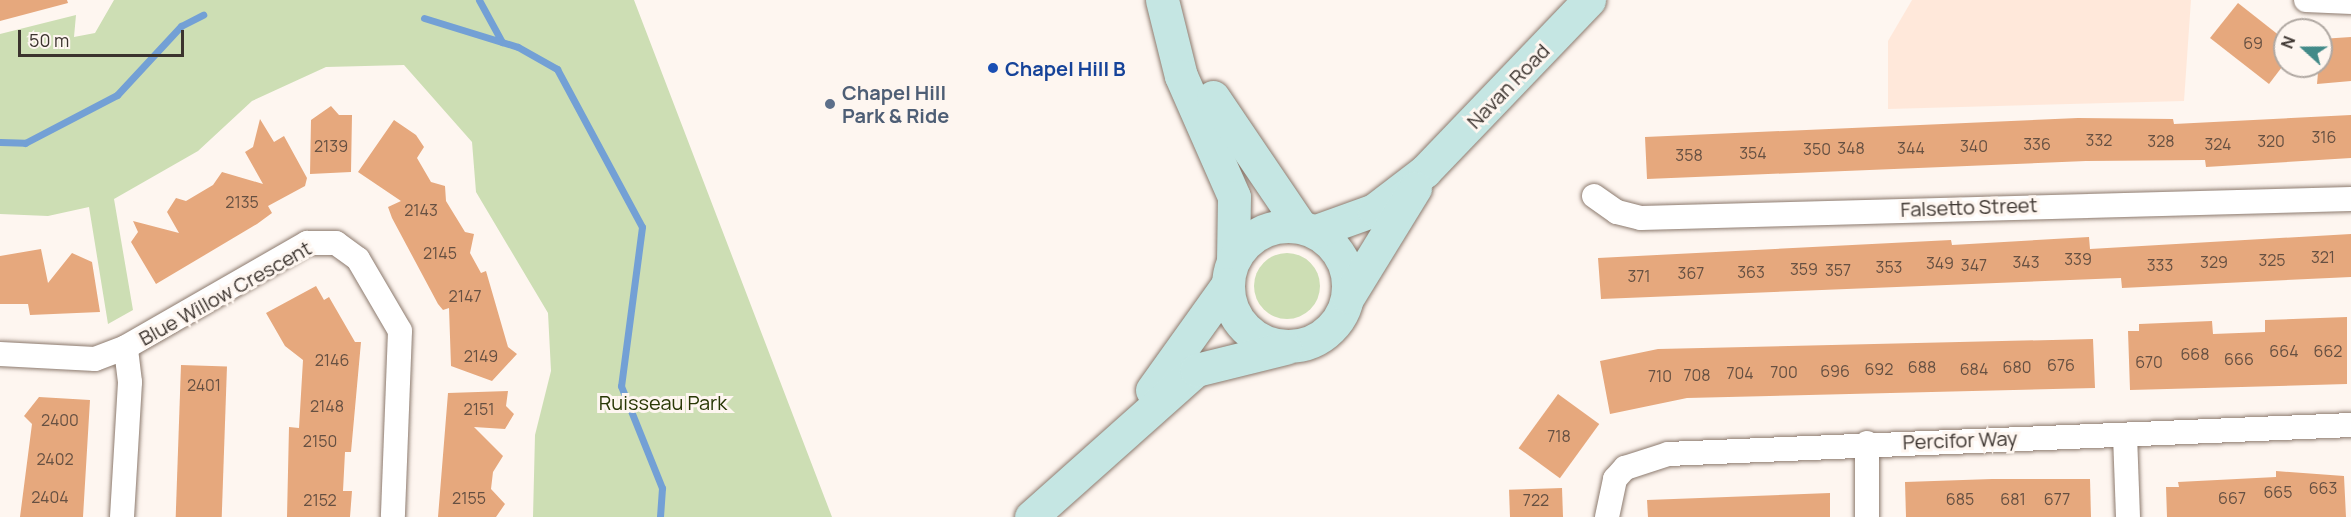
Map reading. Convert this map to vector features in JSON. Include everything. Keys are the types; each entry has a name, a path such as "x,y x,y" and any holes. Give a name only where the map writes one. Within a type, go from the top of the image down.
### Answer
{"main road":[{"path":"1162,0 1181,76 1234,197 1230,272 1232,309 1246,330 1260,340 1293,347"},
{"path":"1031,517 1122,431 1196,370 1293,347 1323,336 1343,312 1348,297 1339,252 1308,229 1214,99 1168,0"},
{"name":"Navan Road","path":"1308,229 1374,210 1425,171 1589,0"},
{"name":"Navan Road","path":"1348,297 1425,171"},
{"path":"1122,431 1230,272 1260,232 1308,229"}],"street":[{"path":"2306,0 2351,2"},
{"name":"Falsetto Street","path":"1594,196 1617,212 1641,218 2351,199"},
{"name":"Blue Willow Crescent","path":"0,354 95,359 126,347 307,243 336,243 350,250 400,331 402,347 393,517"},
{"path":"122,517 130,382 126,347"},
{"name":"Percifor Way","path":"1607,517 1615,479 1647,458 1867,443 2351,425"},
{"path":"2125,435 2128,517"},
{"path":"1867,443 1867,517"}],"shaded area":[{"path":"1912,0 2191,0 2184,101 1888,109 1888,41"}],"green space":[{"name":"Ruisseau Park","path":"114,0 634,0 832,517 533,517 535,435 551,371 548,313 476,192 472,142 404,65 326,67 252,101 198,151 114,199 133,310 108,324 89,207 48,216 0,214 0,34 76,15 74,37 95,33"},
{"path":"1293,253 1311,262 1318,273 1320,286 1318,299 1311,310 1300,317 1281,319 1263,310 1256,299 1254,280 1263,262 1274,255"}],"building":[{"path":"0,0 67,0 68,3 0,21"},
{"path":"2238,3 2273,31 2274,78 2269,84 2210,38"},
{"path":"2351,37 2351,81 2317,84 2318,78 2333,78 2333,38"},
{"path":"331,106 339,115 352,115 351,172 310,174 311,120"},
{"path":"2351,115 2351,158 2206,167 2205,160 2086,161 1647,179 1645,137 2078,118 2173,119 2174,124"},
{"path":"260,119 274,142 284,136 307,178 305,186 268,206 272,213 257,224 156,284 131,242 138,232 133,221 179,233 167,212 176,198 186,201 213,185 222,172 263,184 245,152 253,147"},
{"path":"394,120 416,135 424,147 417,158 431,182 445,186 446,201 465,232 474,234 470,253 481,273 486,271 508,347 517,354 492,381 451,366 449,308 443,310 438,304 392,218 388,207 401,201 358,172"},
{"path":"2351,234 2351,277 2122,288 2121,278 1601,299 1598,258 1951,240 1952,245 2089,237 2090,249"},
{"path":"41,249 48,283 72,253 92,262 100,312 30,315 28,304 0,304 0,256"},
{"path":"316,286 324,300 329,297 355,342 361,342 351,452 345,452 343,491 352,491 350,517 287,517 289,427 299,428 303,360 285,346 266,313"},
{"path":"2347,317 2347,384 2130,390 2128,331 2139,331 2139,324 2212,321 2213,334 2265,332 2265,320"},
{"path":"2093,339 2095,388 1687,398 1610,414 1600,361 1658,349"},
{"path":"181,365 227,367 222,517 176,517"},
{"path":"508,391 506,406 514,414 505,429 474,427 503,456 493,472 491,489 505,504 496,517 438,517 448,393"},
{"path":"1558,394 1599,424 1560,478 1519,448"},
{"path":"39,397 90,400 83,517 20,517 32,424 24,416"},
{"path":"2276,471 2344,476 2346,517 2167,517 2166,487 2179,487 2178,482 2276,477"},
{"path":"2090,479 2091,517 1906,517 1905,482"},
{"path":"1562,488 1563,517 1510,517 1509,490"},
{"path":"1830,493 1830,517 1648,517 1647,500"}],"waterway":[{"path":"479,0 502,42"},
{"path":"0,142 25,143 117,95 181,26 203,15"},
{"path":"424,18 518,47 557,69 642,227 621,386 662,488 660,517"}],"place":[{"name":"Chapel Hill B","path":"993,68"},
{"name":"Chapel Hill Park & Ride","path":"830,104"}]}
